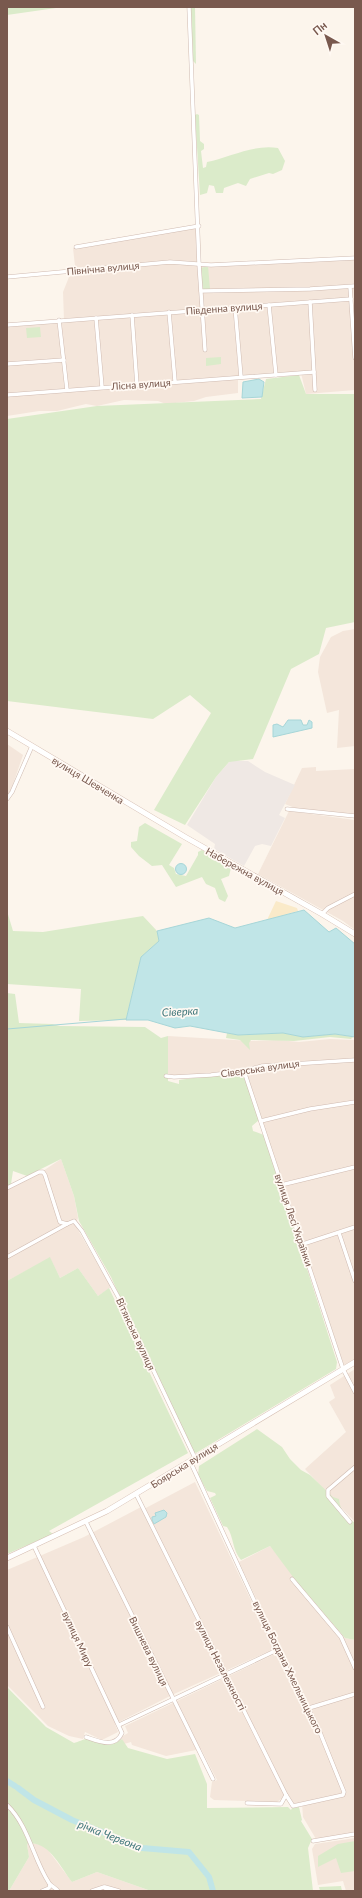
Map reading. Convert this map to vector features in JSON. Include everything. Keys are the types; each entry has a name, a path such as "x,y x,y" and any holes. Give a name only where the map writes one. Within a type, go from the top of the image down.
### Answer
{"street":[{"path":"189,7 199,226 199,264 205,350"},
{"path":"76,247 199,226"},
{"name":"Північна вулиця","path":"7,278 170,262 211,265 355,258"},
{"name":"Південна вулиця","path":"201,291 310,289 355,286"},
{"path":"350,287 355,358"},
{"name":"Південна вулиця","path":"7,325 202,309 351,299"},
{"path":"310,302 316,390"},
{"path":"269,305 276,375"},
{"path":"235,307 241,377"},
{"path":"169,312 175,382"},
{"path":"132,315 137,385"},
{"path":"96,318 102,387"},
{"path":"59,320 67,390"},
{"path":"7,364 64,360"},
{"name":"Лісна вулиця","path":"7,395 314,372"},
{"name":"вулиця Шевченка","path":"7,731 169,828"},
{"path":"7,799 12,792 32,746"},
{"path":"287,809 355,816"},
{"name":"Набережна вулиця","path":"169,828 355,934"},
{"path":"322,914 328,908 355,894"},
{"name":"Сіверська вулиця","path":"166,1076 204,1076 244,1071 262,1066 355,1060"},
{"name":"вулиця Лесі Українки","path":"244,1071 281,1185 303,1244 343,1369 355,1392"},
{"path":"261,1121 355,1102"},
{"path":"281,1185 355,1167"},
{"name":"Вітянська вулиця","path":"7,1188 39,1172 43,1172 60,1222 67,1224 72,1221 77,1223 121,1302 195,1458"},
{"path":"7,1257 67,1224"},
{"path":"303,1244 355,1227"},
{"path":"339,1232 355,1281"},
{"name":"Боярська вулиця","path":"7,1558 86,1522 136,1494 355,1362"},
{"name":"вулиця Богдана Хмельницького","path":"190,1462 277,1650 308,1708 344,1792 343,1795 293,1806 286,1795"},
{"path":"350,1522 328,1496 328,1490 355,1467"},
{"name":"вулиця Незалежності","path":"136,1494 286,1795"},
{"name":"Вишнева вулиця","path":"86,1522 172,1699 213,1779"},
{"name":"вулиця Миру","path":"34,1546 122,1733 120,1737 113,1742 103,1743 86,1737"},
{"path":"292,1579 341,1637 355,1668"},
{"path":"7,1627 43,1707"},
{"path":"119,1725 277,1650"},
{"path":"308,1708 355,1694"},
{"path":"247,1803 281,1804 286,1795"},
{"path":"7,1805 22,1826 39,1865 50,1885 58,1891"},
{"path":"313,1841 355,1834"},
{"path":"42,1891 49,1888 50,1885"},
{"path":"92,1891 104,1887 120,1891"},
{"path":"104,1887 108,1891"}],"shaded area":[{"path":"199,226 199,263 355,258 355,390 306,394 301,373 238,380 238,393 206,397 194,401 166,404 158,401 124,400 97,406 86,404 57,411 39,411 7,416 7,325 64,320 63,292 69,277 82,270 75,266 73,248"},
{"path":"355,629 355,746 337,748 339,710 327,713 318,672 320,657 331,637 343,631"},
{"path":"7,744 23,755 11,790 7,796"},
{"path":"230,761 248,761 265,772 295,785 279,815 285,818 271,846 262,844 255,846 244,866 214,849 215,844 187,825 216,777"},
{"path":"316,767 316,771 355,769 355,813 352,815 295,808 285,804 302,768"},
{"path":"289,811 355,820 355,930 343,921 258,874"},
{"path":"168,1036 251,1041 278,1040 299,1042 330,1039 355,1040 355,1359 344,1365 244,1069 197,1075 168,1075"},
{"path":"61,1159 74,1196 78,1218 75,1225 111,1287 98,1296 78,1268 60,1278 50,1258 7,1281 7,1189 40,1173"},
{"path":"355,1369 355,1522 305,1469 346,1432 329,1402 335,1398 330,1385"},
{"path":"195,1482 274,1649 174,1694 115,1724 118,1732 102,1740 85,1732 83,1739 69,1736 48,1726 7,1685 7,1570 84,1537 141,1507 142,1510"},
{"path":"270,1546 345,1638 355,1640 355,1833 316,1839 303,1817 302,1803 293,1805 288,1794 277,1802 214,1800 210,1797 212,1782 217,1780 201,1749 166,1756 132,1745 131,1742 124,1744 121,1737 128,1733 125,1726 281,1651 239,1562"},
{"path":"355,1838 355,1891 346,1891 343,1881 318,1885 312,1849 315,1844"},
{"path":"32,1843 45,1846 72,1882 97,1872 151,1891 9,1891 29,1857 27,1844"}],"green space":[{"path":"7,7 63,7 7,15"},
{"path":"191,7 195,7 196,64 193,61"},
{"path":"195,115 199,115 200,141 204,144 204,149 201,151 203,168 206,167 207,162 251,149 269,147 278,148 285,161 282,170 273,174 269,173 250,179 246,186 238,183 224,188 223,193 216,193 214,186 209,185 207,193 200,195"},
{"path":"208,266 210,289 202,290 201,268"},
{"path":"40,327 41,337 27,338 26,328"},
{"path":"221,357 221,364 206,366 206,358"},
{"path":"299,375 306,394 355,394 355,622 326,628 319,654 291,669 253,759 229,762 216,777 185,825 154,810 211,713 190,695 153,719 7,701 7,419 97,406 261,399 266,379"},
{"path":"145,823 182,844 169,865 174,868 176,874 186,876 198,855 198,852 202,850 231,868 229,876 221,879 228,896 225,902 219,899 215,888 206,884 202,877 176,887 162,865 152,866 139,856 131,847 131,842 137,841 139,827"},
{"path":"7,911 13,931 43,932 143,916 157,931 159,941 141,957 126,1020 79,1021 81,989 7,984"},
{"path":"7,993 15,994 19,1023 52,1024 60,1026 145,1027 161,1038 168,1036 168,1081 179,1084 179,1080 238,1072 246,1075 259,1120 252,1126 253,1131 264,1135 337,1362 336,1369 196,1453 189,1449 111,1277 79,1221 74,1196 61,1159 27,1176 13,1171 11,1184 7,1186"},
{"path":"227,1033 238,1035 283,1033 303,1037 335,1034 353,1037 351,1039 330,1037 294,1041 251,1040 249,1043 250,1050 240,1040 226,1038"},
{"path":"50,1257 60,1278 78,1268 98,1296 109,1288 188,1453 49,1531 53,1534 7,1554 7,1281"},
{"path":"257,1429 282,1447 290,1459 301,1470 310,1475 333,1497 339,1499 344,1513 355,1523 355,1640 345,1638 296,1581 270,1546 241,1560 236,1552 227,1527 223,1526 210,1498 216,1495 215,1493 207,1491 198,1475 199,1466"},
{"path":"7,1687 46,1727 74,1743 86,1739 107,1745 116,1743 122,1739 128,1748 167,1759 195,1754 207,1784 207,1808 288,1807 291,1810 292,1808 299,1807 301,1821 312,1839 308,1848 313,1891 151,1891 97,1872 72,1882 48,1850 35,1844 27,1844 29,1857 9,1891 7,1891"},
{"path":"355,1841 355,1871 341,1873 336,1858 318,1867 318,1856 338,1844"},
{"path":"341,1886 342,1891 320,1891 319,1887"}],"sand":[{"path":"276,901 297,908 298,911 267,920"}],"water":[{"path":"259,379 264,382 262,397 242,398 243,382"},
{"path":"288,720 301,720 303,725 307,725 309,720 312,722 312,728 273,737 273,725 277,724 283,727"},
{"path":"181,863 185,865 187,869 185,873 181,875 177,873 175,869 177,865"},
{"path":"304,910 329,932 336,928 355,944 355,1037 335,1034 303,1037 283,1033 238,1035 190,1026 175,1028 148,1020 126,1020 141,957 159,941 157,931 209,918 235,928"},
{"path":"164,1510 167,1513 166,1517 154,1524 152,1517 156,1516 155,1513"}],"waterway":[{"name":"Сіверка","path":"7,1029 126,1019"},
{"path":"7,1781 15,1786"},
{"name":"річка Червона","path":"18,1788 34,1800 72,1820 142,1848 189,1852 209,1877 213,1891"}]}
